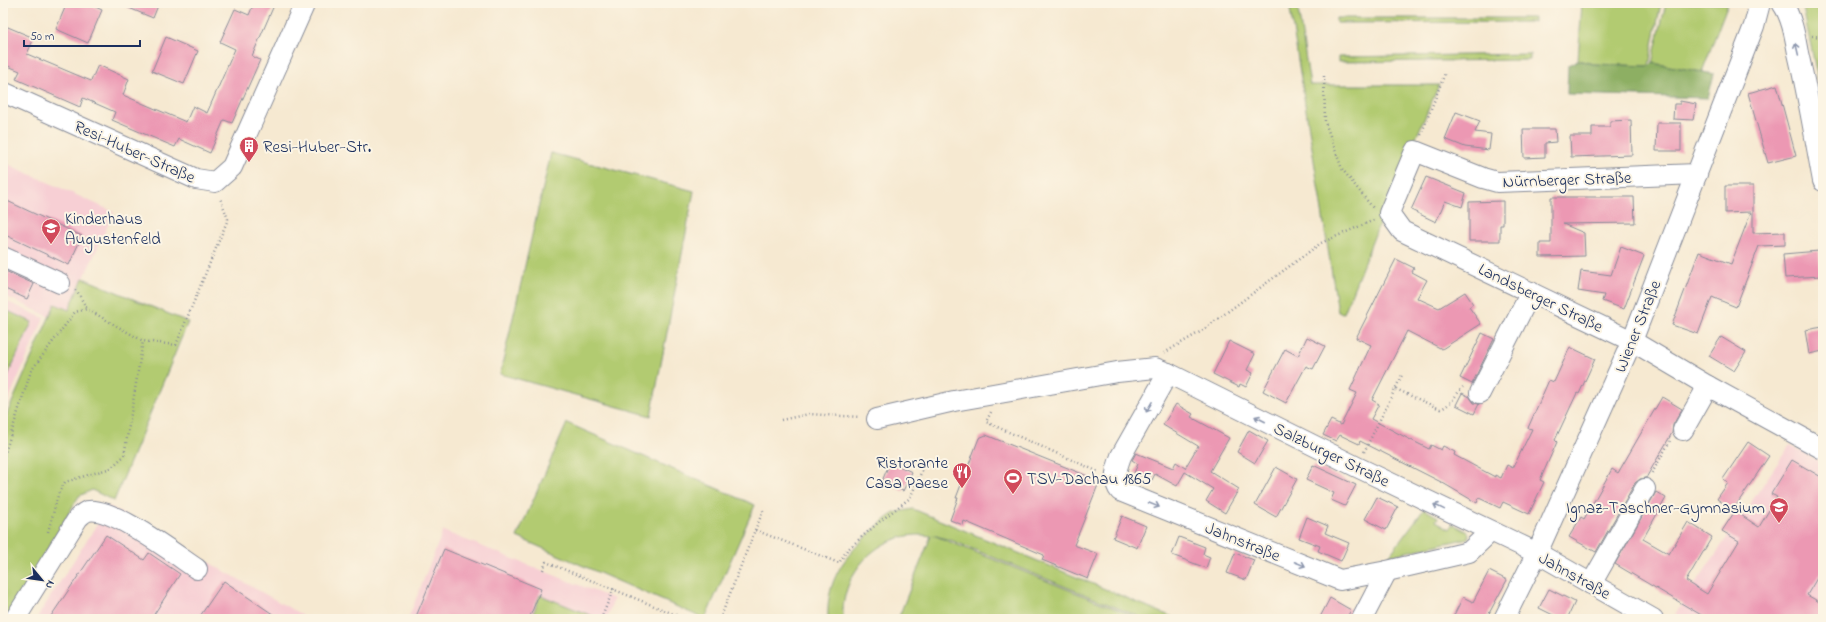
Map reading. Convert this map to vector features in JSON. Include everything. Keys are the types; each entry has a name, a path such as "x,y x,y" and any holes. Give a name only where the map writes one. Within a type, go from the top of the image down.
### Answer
{"street":[{"name":"Resi-Huber-Straße","path":"3,92 196,179 215,182 232,168 306,3"},
{"name":"Wiener Straße","path":"1504,619 1536,553 1632,342 1754,26 1760,3"},
{"path":"1782,3 1786,8 1814,91 1823,181"},
{"path":"1754,26 1761,19 1767,17 1784,19 1791,24"},
{"path":"1390,213 1415,150"},
{"name":"Nürnberger Straße","path":"1415,150 1497,182 1697,174"},
{"name":"Landsberger Straße","path":"1390,213 1402,231 1632,342 1708,386 1823,449"},
{"path":"3,257 60,283"},
{"path":"1480,393 1531,292"},
{"path":"877,419 954,401 1147,368"},
{"name":"Salzburger Straße","path":"1147,368 1155,368 1168,373 1487,531"},
{"path":"1116,479 1117,468 1121,456 1168,373"},
{"path":"1683,430 1708,386"},
{"name":"Jahnstraße","path":"1116,479 1117,487 1120,491 1340,580 1469,552 1487,531 1536,553 1653,619"},
{"path":"1591,584 1646,489"},
{"path":"15,619 78,518 87,511 96,510 111,514 197,569"},
{"path":"1362,619 1387,571"}],"path":[{"path":"1815,35 1823,37"},
{"path":"1415,150 1445,74"},
{"path":"1324,76 1325,122 1342,169 1374,209 1390,213"},
{"path":"60,283 77,291 87,310 143,341 176,345 228,218 215,182"},
{"path":"1147,368 1155,358 1200,332 1321,243 1390,213"},
{"path":"3,459 31,371 75,312 87,310"},
{"path":"46,536 59,492 65,482 112,468 124,456 143,341"},
{"path":"1357,467 1402,375"},
{"path":"1396,389 1440,409 1451,404 1458,392 1464,386 1480,393"},
{"path":"1001,393 986,422 1116,479"},
{"path":"781,420 809,414 877,419"},
{"path":"1646,489 1646,484 1676,431 1683,430"},
{"path":"755,530 839,563 847,550 879,522 910,498 928,457"},
{"path":"720,619 764,509"},
{"path":"543,570 546,562 614,588 686,619"},
{"path":"601,619 614,588"}],"shaded area":[{"name":"Kinderhaus Augustenfeld","path":"3,162 114,212 69,310 55,304 50,317 3,295"},
{"path":"3,300 44,318 3,412"},
{"name":"Ignaz-Taschner-Gymnasium","path":"1790,445 1823,463 1823,619 1685,619 1675,614"},
{"path":"109,506 309,619 36,619"},
{"path":"443,531 614,599 606,619 408,619"}],"green space":[{"path":"1289,3 1297,3 1310,85 1439,85 1385,209 1344,313 1338,312"},
{"path":"1582,3 1661,3 1649,66 1593,64 1578,60"},
{"path":"1666,3 1728,3 1702,72 1652,63"},
{"path":"1802,3 1823,3 1823,83 1818,80"},
{"path":"1336,18 1534,18 1534,22 1336,23"},
{"path":"1530,54 1530,60 1338,62 1338,57"},
{"path":"1578,60 1593,64 1649,66 1652,63 1714,74 1708,98 1567,94 1568,65"},
{"path":"551,153 694,191 651,416 500,374"},
{"path":"83,278 188,322 114,501 92,490 79,496 6,619 3,619 3,423 55,304 69,310"},
{"path":"3,309 32,322 3,386"},
{"path":"567,423 755,505 705,619 517,537"},
{"path":"913,509 1177,619 1145,619 953,541 933,535 1141,619 898,619 931,536 913,535 896,539 881,546 868,556 857,570 849,585 844,601 843,619 828,619 830,592 845,560 861,541 886,519 895,513"},
{"path":"1424,509 1438,517 1436,521 1450,529 1453,524 1468,532 1468,538 1389,556"},
{"path":"540,595 597,618 531,619"}],"building":[{"path":"67,3 87,3 102,10 88,43 56,29"},
{"path":"117,3 159,3 153,18"},
{"path":"254,3 275,3 252,56 260,60 232,123 224,120 210,153 179,139 175,147 112,120 115,112 83,98 80,107 16,79 20,71 3,64 3,25 34,38 27,54 91,81 98,65 129,79 123,95 186,122 193,106 207,113 235,49 220,42 235,9 249,15"},
{"path":"166,37 198,51 184,84 152,71"},
{"path":"1777,85 1796,156 1768,163 1748,93"},
{"path":"1680,101 1696,104 1693,120 1673,119 1674,104 1680,104"},
{"path":"1456,112 1480,121 1475,132 1491,134 1489,150 1465,147 1445,139"},
{"path":"1631,120 1632,155 1571,157 1570,136 1592,136 1592,127 1610,127 1610,121"},
{"path":"1657,123 1681,123 1681,151 1656,151"},
{"path":"1523,129 1555,129 1556,142 1545,143 1545,157 1524,158"},
{"path":"1426,177 1466,193 1462,207 1445,201 1436,222 1411,210"},
{"path":"1725,186 1753,186 1753,233 1785,232 1785,245 1759,246 1736,307 1712,297 1698,334 1672,325 1699,252 1731,264 1751,212 1725,213"},
{"path":"1551,197 1634,197 1635,223 1563,224 1584,233 1585,256 1540,257 1540,243 1551,243"},
{"path":"3,199 82,236 69,265 3,234"},
{"path":"1503,201 1503,225 1500,225 1500,241 1469,241 1469,202"},
{"path":"1621,247 1644,256 1624,309 1602,301 1604,295 1578,291 1581,271 1611,275"},
{"path":"1819,251 1821,276 1785,278 1783,254"},
{"path":"1396,259 1414,268 1412,272 1427,280 1417,298 1439,308 1465,292 1473,304 1469,307 1481,324 1442,349 1407,331 1372,400 1379,404 1371,419 1407,438 1429,449 1431,445 1441,450 1443,446 1455,452 1454,455 1495,477 1495,475 1501,478 1507,465 1513,468 1532,429 1528,428 1549,380 1554,382 1570,347 1595,359 1555,440 1557,442 1540,480 1544,482 1529,514 1503,502 1500,508 1479,498 1477,503 1441,482 1360,441 1359,444 1340,435 1336,441 1323,435 1331,420 1341,425 1357,393 1350,390 1371,345 1356,338"},
{"path":"3,270 34,284 27,299 3,288"},
{"path":"1823,327 1823,351 1809,354 1805,330"},
{"path":"1482,333 1494,339 1472,384 1460,378"},
{"path":"1307,337 1325,346 1313,369 1306,366 1286,403 1263,391 1285,349 1298,356"},
{"path":"1721,337 1746,352 1734,371 1709,356"},
{"path":"1229,341 1255,354 1247,370 1253,373 1246,387 1240,384 1239,387 1213,374"},
{"path":"1462,393 1470,397 1474,403 1479,404 1474,414 1456,405"},
{"path":"1662,397 1682,409 1673,425 1672,433 1646,478 1640,479 1635,483 1596,552 1569,537 1581,517 1584,519 1612,469 1618,473"},
{"path":"1176,404 1193,414 1191,417 1229,438 1210,471 1239,489 1225,513 1206,501 1213,489 1185,472 1177,486 1155,474 1152,480 1134,473 1138,464 1132,460 1136,453 1173,468 1176,462 1185,468 1198,446 1163,425"},
{"path":"1249,430 1268,441 1255,463 1237,452"},
{"path":"986,435 1095,479 1098,485 1074,545 1098,554 1088,579 1042,560 1044,555 964,521 963,525 950,520 958,498 956,498 979,438"},
{"path":"1748,442 1769,456 1733,510 1717,499 1728,483 1723,479"},
{"name":"Ignaz-Taschner-Gymnasium","path":"1792,460 1823,478 1823,568 1807,595 1823,604 1823,619 1708,619 1615,564 1656,492 1666,498 1643,539 1669,554 1688,522 1712,537 1686,581 1707,594 1739,541 1722,531 1735,511 1759,527 1777,497 1771,494"},
{"path":"890,462 912,472 903,491 882,481"},
{"path":"1313,465 1356,485 1345,506 1331,500 1334,493 1306,480"},
{"path":"1276,467 1297,479 1276,517 1255,505"},
{"path":"1377,497 1398,507 1386,530 1365,519"},
{"path":"1122,516 1146,526 1137,548 1113,538"},
{"path":"1307,517 1328,526 1325,533 1349,543 1341,561 1318,551 1320,546 1299,538"},
{"path":"106,535 144,560 149,553 180,574 151,619 49,619"},
{"path":"1179,537 1205,547 1203,554 1210,557 1206,568 1172,555"},
{"path":"444,549 541,589 529,619 415,619"},
{"path":"1235,553 1254,560 1246,580 1227,573"},
{"path":"1489,571 1507,580 1486,619 1452,619 1463,597 1473,602"},
{"path":"224,581 280,619 198,619"},
{"path":"1549,589 1575,602 1567,619 1561,619 1539,608"},
{"path":"1330,598 1351,610 1346,619 1319,619"}],"place":[{"name":"Resi-Huber-Str.","path":"249,163"},
{"name":"Kinderhaus Augustenfeld","path":"51,245"},
{"name":"Ristorante Casa Paese","path":"962,489"},
{"name":"TSV-Dachau 1865","path":"1013,495"},
{"name":"Ignaz-Taschner-Gymnasium","path":"1779,524"}]}
